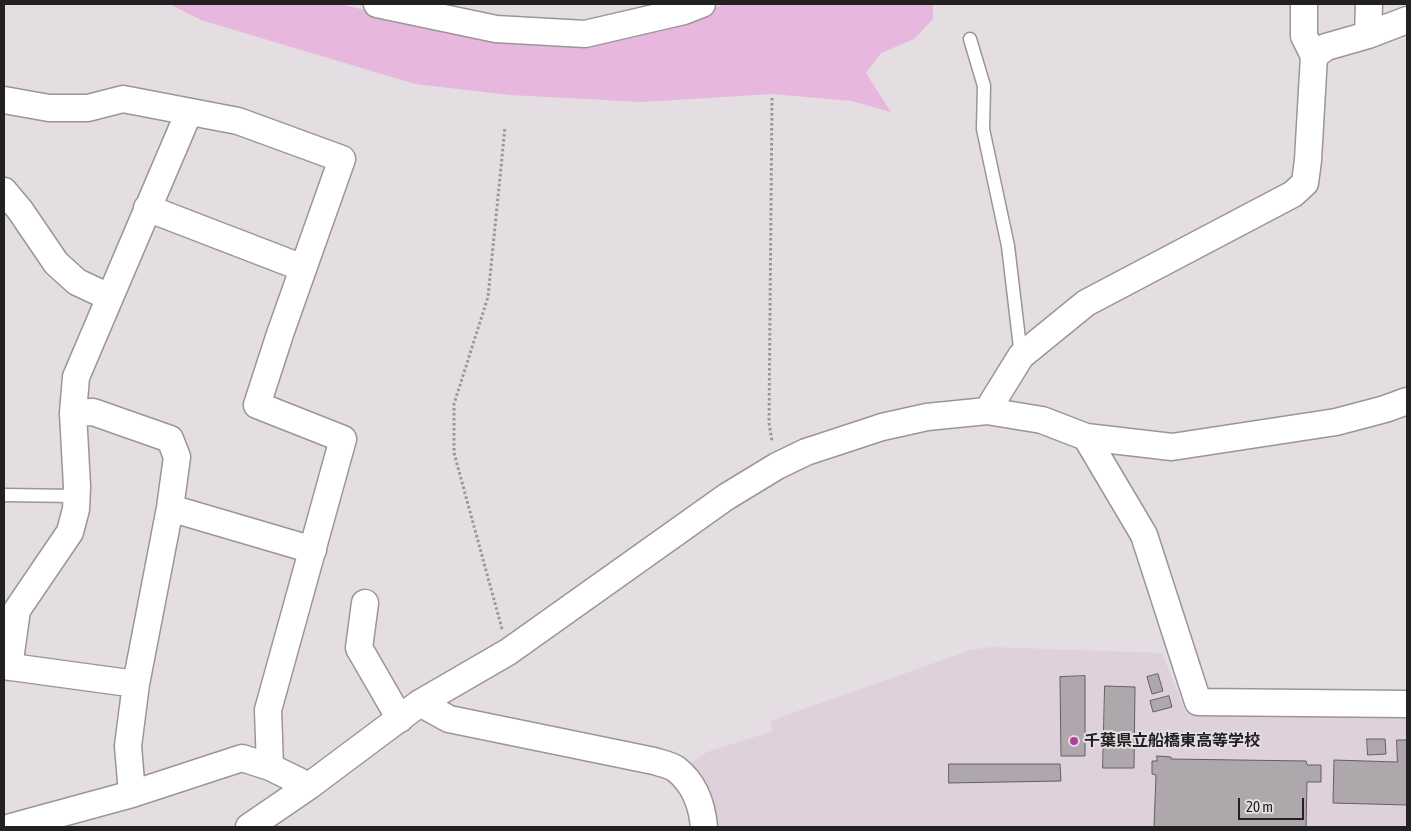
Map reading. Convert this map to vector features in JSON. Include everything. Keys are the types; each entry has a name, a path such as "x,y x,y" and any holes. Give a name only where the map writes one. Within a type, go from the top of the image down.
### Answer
{"street":[{"path":"377,4 496,29 585,34 684,11 702,4"},
{"path":"987,411 1021,356 1086,303 1293,194 1305,183 1314,56 1304,36 1304,4"},
{"path":"1368,35 1369,4"},
{"path":"1314,56 1326,47 1368,35 1407,20"},
{"path":"4,100 49,108 88,108 122,99 238,121 342,160 257,405 343,439 268,710 270,767"},
{"path":"136,684 6,667 18,610 70,532 76,509 74,413 76,377 188,112"},
{"path":"4,191 20,210 56,263 77,282 109,297"},
{"path":"147,208 303,268"},
{"path":"248,827 309,786 410,711 508,652 726,497 777,466 806,452 882,427 927,417 987,411 1042,420 1086,437 1172,447 1336,422 1407,401"},
{"path":"74,413 92,412 170,439 177,457 170,508 136,684 128,746 132,794"},
{"path":"1086,437 1144,535 1198,702 1407,704"},
{"path":"170,508 313,550"},
{"path":"365,603 359,648 410,711 654,761 675,768 697,795 704,827"},
{"path":"11,827 132,794 242,758 270,767 309,786"}],"lane":[{"path":"970,39 984,86 983,129 1008,246 1021,356"},
{"path":"4,495 77,496"}],"path":[{"path":"772,98 768,423 777,466"},
{"path":"505,127 488,297 454,404 454,452 508,652"}],"shaded area":[{"path":"169,4 340,4 393,17 497,35 684,19 725,4 933,4 933,19 914,39 881,53 866,73 891,112 852,101 772,94 642,102 510,95 415,84 201,20"},
{"name":"千葉県立船橋東高等学校","path":"991,647 1162,653 1186,713 1407,716 1407,827 713,827 687,766 707,752 773,731 770,721 971,650"}],"building":[{"path":"1158,674 1163,691 1152,694 1147,677"},
{"path":"1085,676 1085,756 1061,756 1060,677"},
{"path":"1105,686 1135,687 1134,768 1103,768"},
{"path":"1169,696 1172,707 1153,712 1150,701"},
{"path":"1367,739 1385,739 1386,754 1368,755"},
{"path":"1397,740 1407,740 1407,805 1333,803 1334,760 1397,762"},
{"path":"1157,756 1171,757 1171,759 1306,761 1307,765 1321,765 1321,782 1307,782 1306,827 1154,827 1156,775 1152,774 1152,761 1157,761"},
{"path":"949,764 1060,764 1061,781 949,783"}],"place":[{"name":"千葉県立船橋東高等学校","path":"1074,741"}]}
